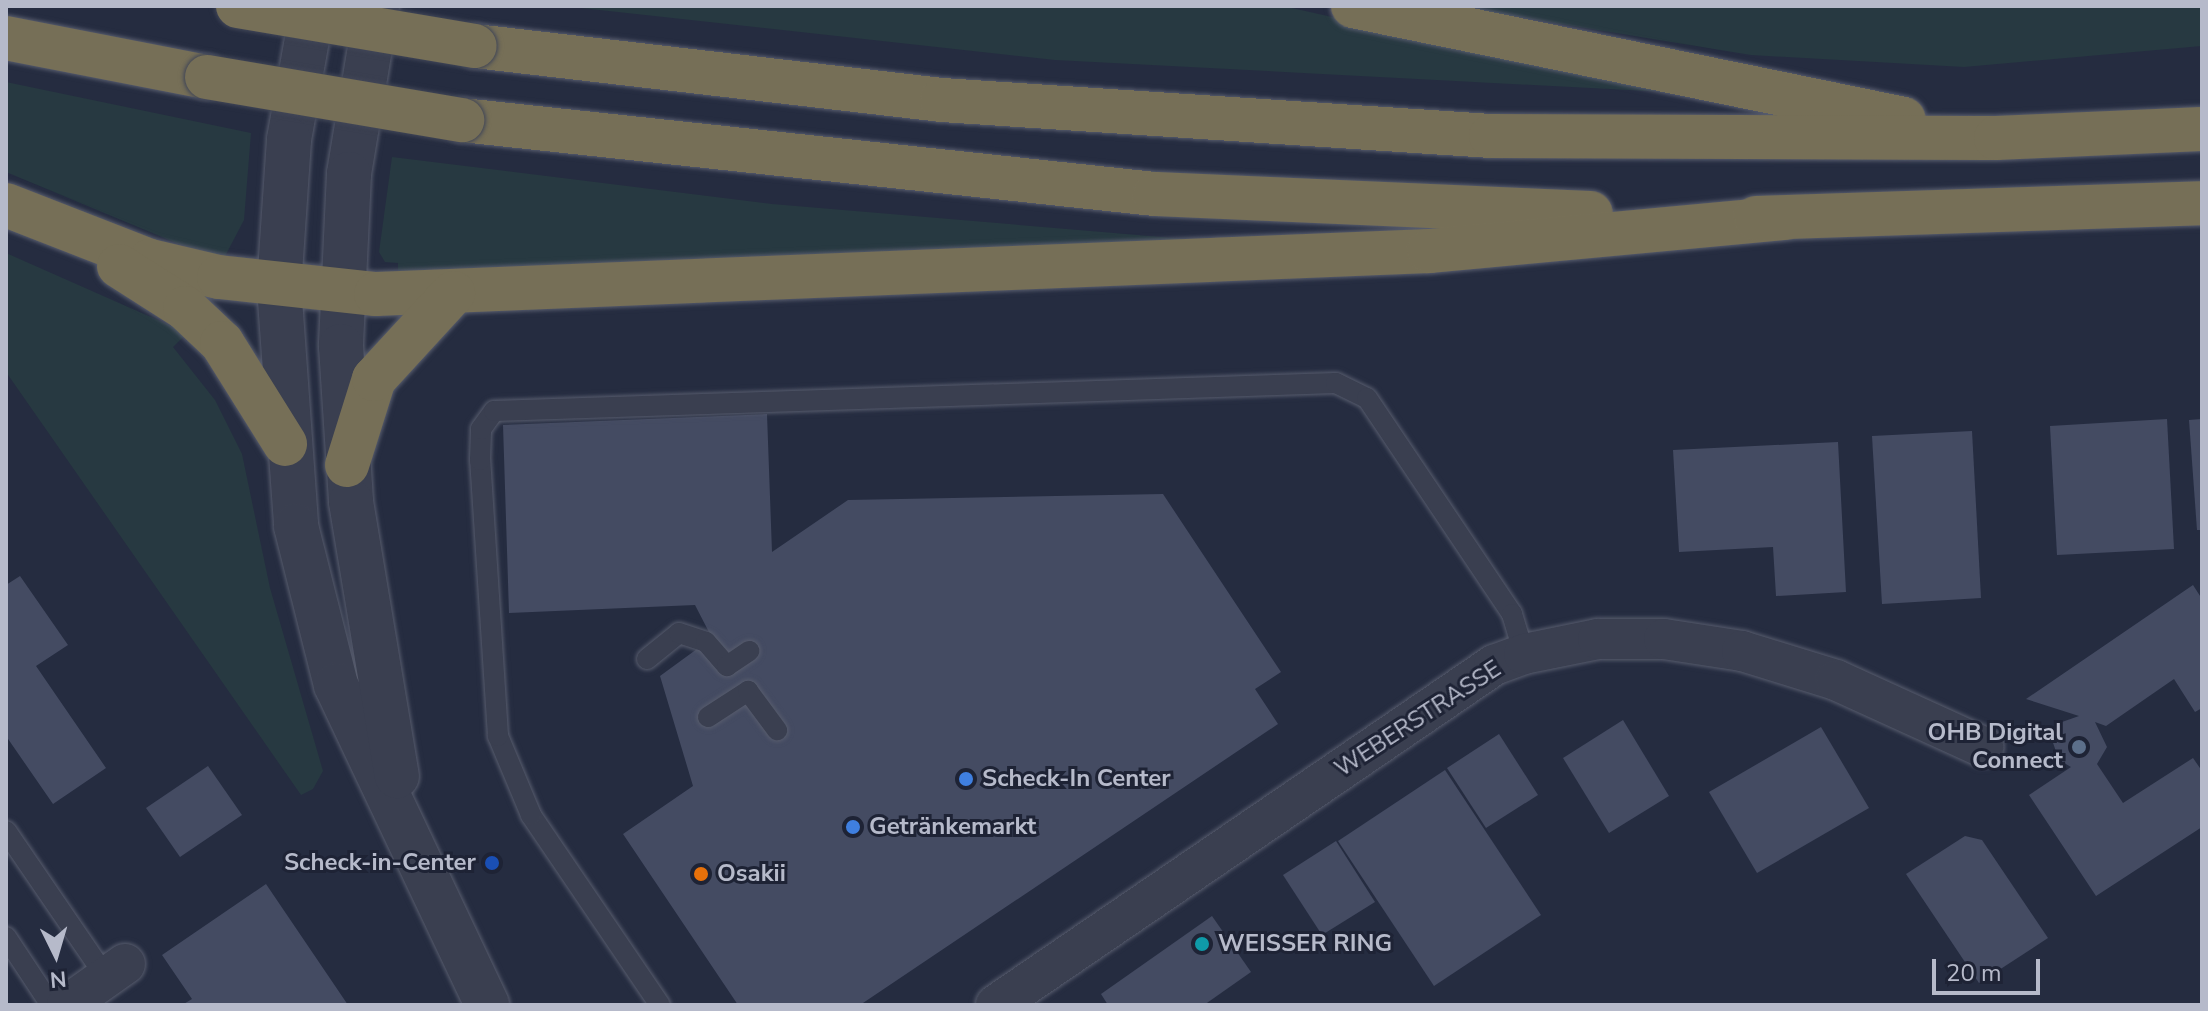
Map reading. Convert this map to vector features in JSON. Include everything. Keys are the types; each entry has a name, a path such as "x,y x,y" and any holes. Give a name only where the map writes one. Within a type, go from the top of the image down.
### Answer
{"highway":[{"path":"238,6 475,46 749,82 1217,120 1491,136 1996,138 2202,129"},
{"path":"1353,6 1996,138"},
{"path":"6,38 207,77 462,120 1155,194 1785,218"},
{"path":"6,205 48,224 150,261 279,286 341,292 453,293 1429,251 1785,218 2202,203"},
{"path":"48,224 205,325 236,361 285,444"},
{"path":"347,465 374,379 453,293"}],"street":[{"path":"313,6 289,140 279,286 285,444 322,641 355,727 410,831 487,1005"},
{"path":"377,6 357,102 341,292 347,465 370,631 410,831"},
{"name":"WEBERSTRASSE","path":"996,1005 1494,665 1524,654 1598,639 1664,639 1742,651 1836,680 1983,747"},
{"path":"66,1004 116,971"}],"lane":[{"path":"660,1005 531,815 498,736 480,460 481,429 494,411 1336,383 1367,398 1512,614 1524,654"},
{"path":"647,659 679,633 706,642 727,666 749,651"},
{"path":"708,717 748,691 777,730"},
{"path":"6,831 116,971"},
{"path":"6,937 66,1004"}],"shaded area":[{"path":"563,6 1283,6 1666,92 1055,60"},
{"path":"1450,6 2202,6 2202,46 1964,67 1751,55"},
{"path":"6,82 251,133 244,220 222,262 6,172"},
{"path":"392,157 772,204 1233,243 398,279 398,263 385,262 379,252"},
{"path":"6,253 187,333 173,347 215,400 242,454 270,588 323,771 313,789 301,795 6,372"}],"building":[{"path":"767,414 772,552 848,500 1163,494 1281,672 1255,689 1278,724 860,1005 738,1005 623,834 693,786 660,676 712,638 695,605 509,613 503,425"},
{"path":"2167,419 2174,549 2057,555 2050,426"},
{"path":"2202,419 2202,530 2197,530 2189,420"},
{"path":"1972,431 1981,598 1882,604 1872,436"},
{"path":"1838,442 1846,592 1776,596 1773,547 1679,552 1673,450"},
{"path":"20,576 68,645 36,666 106,768 53,804 6,736 6,585"},
{"path":"2193,585 2202,599 2202,708 2195,712 2174,679 2106,726 2095,722 2107,747 2097,764 2123,803 2193,758 2202,771 2202,827 2096,896 2029,795 2071,767 2059,760 2052,740 2062,722 2079,716 2026,699"},
{"path":"1623,720 1669,796 1609,833 1563,758"},
{"path":"1821,727 1869,808 1757,873 1709,792"},
{"path":"1499,734 1538,795 1486,828 1447,768"},
{"path":"208,766 242,815 180,857 146,808"},
{"path":"1445,770 1541,915 1434,986 1338,841"},
{"path":"1965,836 1982,840 2048,938 1979,983 1906,874"},
{"path":"1336,841 1375,902 1322,935 1283,875"},
{"path":"266,884 348,1005 182,1005 192,999 162,955"},
{"name":"WEISSER RING","path":"1212,916 1251,972 1204,1005 1108,1005 1101,994"}],"place":[{"name":"OHB Digital Connect","path":"2079,747"},
{"name":"Scheck-In Center","path":"966,779"},
{"name":"Getränkemarkt","path":"853,827"},
{"name":"Scheck-in-Center","path":"492,863"},
{"name":"Osakii","path":"701,874"},
{"name":"WEISSER RING","path":"1202,944"}]}
